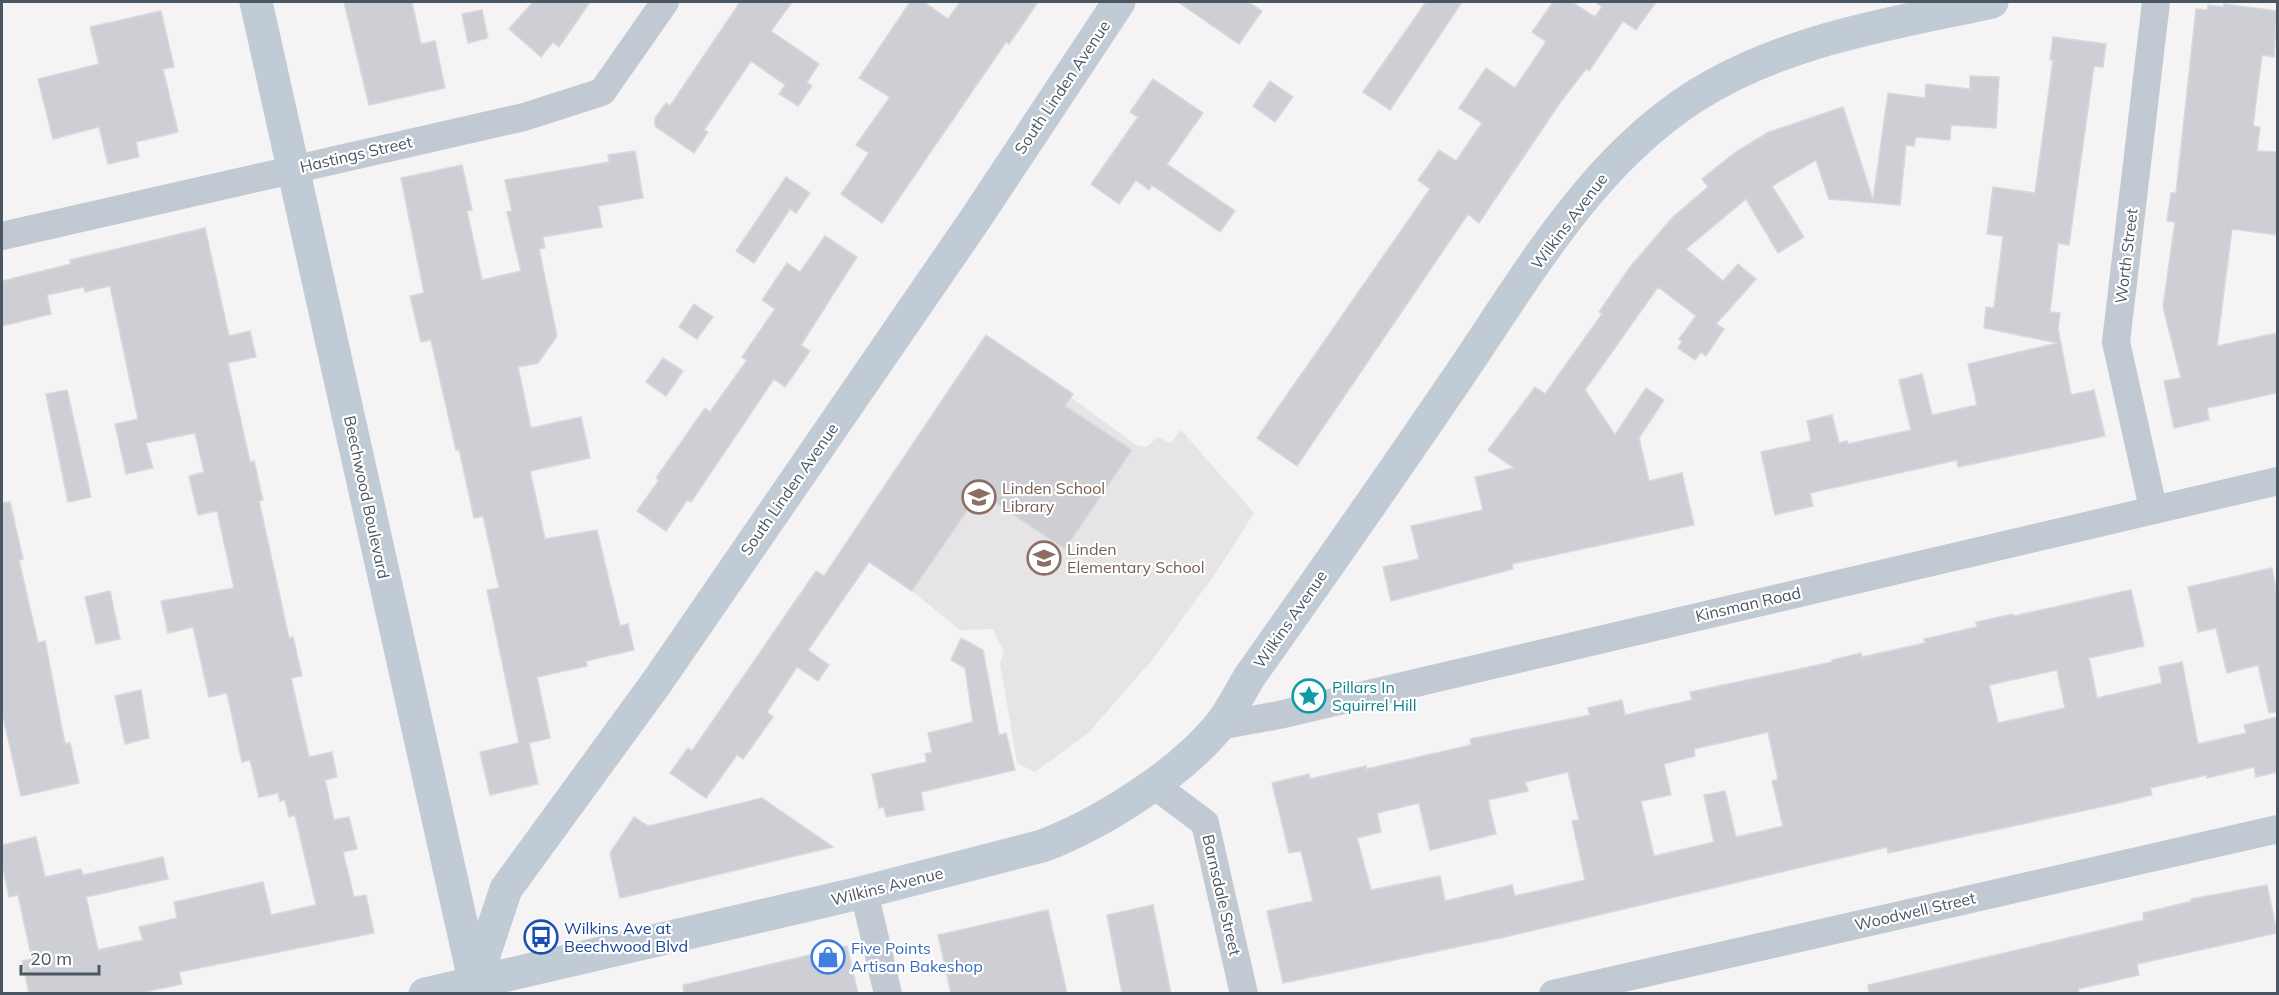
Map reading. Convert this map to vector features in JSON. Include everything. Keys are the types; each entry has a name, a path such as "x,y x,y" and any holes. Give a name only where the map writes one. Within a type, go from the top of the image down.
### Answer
{"main road":[{"name":"Beechwood Boulevard","path":"256,2 476,988"},
{"name":"Wilkins Avenue","path":"425,993 476,988 1042,846 1070,836 1154,785 1219,726 1250,676 1582,198 1610,166 1676,109 1718,83 1781,52 1840,35 1992,2"},
{"name":"South Linden Avenue","path":"476,988 506,889 663,672 976,218 1112,4"}],"street":[{"name":"Hastings Street","path":"2,236 524,117 603,92 665,2"},
{"name":"Worth Street","path":"2153,508 2116,342 2156,2"},
{"name":"Kinsman Road","path":"1219,726 1290,713 2153,508 2277,481"},
{"name":"Barnsdale Street","path":"1154,785 1205,823 1244,993"},
{"name":"Woodwell Street","path":"1553,993 2277,829"},
{"path":"864,892 888,993"}],"shaded area":[{"name":"Linden Elementary School","path":"986,335 1136,445 1146,447 1158,437 1170,443 1181,430 1254,513 1217,571 1153,659 1088,733 1035,772 1017,763 1000,663 1004,652 993,629 960,630 912,591 844,545"}],"building":[{"path":"344,2 412,2 421,44 435,41 445,88 369,105"},
{"path":"533,2 590,2 559,47 553,42 541,57 509,29"},
{"path":"740,2 792,2 771,31 819,64 807,82 812,86 798,106 779,94 785,85 751,61 704,130 708,132 694,153 655,126 655,118 666,103 670,106"},
{"path":"910,2 924,2 948,19 960,2 1038,2 1009,44 1006,42 882,223 841,194 869,153 856,145 890,97 859,78"},
{"path":"1178,2 1248,2 1262,11 1239,44"},
{"path":"1426,2 1462,2 1390,110 1363,92"},
{"path":"1553,2 1572,2 1595,17 1602,7 1595,2 1656,2 1636,30 1623,21 1589,71 1586,69 1559,104 1479,223 1468,214 1297,466 1257,438 1430,189 1418,180 1439,150 1456,161 1482,123 1459,108 1486,68 1515,88 1546,42 1532,32"},
{"path":"2224,4 2277,11 2274,57 2262,55 2253,126 2260,127 2257,151 2277,152 2277,235 2232,229 2217,346 2277,333 2277,393 2207,408 2209,420 2174,428 2164,381 2181,378 2163,307 2175,222 2167,221 2171,193 2176,193 2196,9 2207,10 2208,5 2223,7"},
{"path":"482,10 488,38 468,43 462,14"},
{"path":"161,11 174,67 163,69 178,132 136,142 139,157 108,164 99,127 53,139 38,79 99,64 90,27"},
{"path":"2053,37 2106,44 2103,67 2094,66 2069,245 2058,243 2050,312 2060,313 2058,329 2071,395 2094,390 2105,436 1958,467 1957,460 1810,493 1813,506 1775,515 1761,452 1811,441 1807,421 1832,415 1839,443 1847,441 1848,444 1911,430 1899,380 1922,374 1932,415 1977,405 1968,364 2058,343 1984,328 1986,307 1994,308 2003,236 1987,234 1993,187 2035,193 2053,60 2050,60"},
{"path":"1970,76 1999,77 1996,128 1951,125 1950,140 1916,137 1914,146 1906,145 1900,205 1829,199 1816,160 1772,186 1804,237 1778,253 1746,199 1686,249 1723,281 1738,264 1756,279 1716,324 1724,329 1706,356 1701,352 1695,360 1678,348 1682,342 1679,339 1696,316 1658,287 1585,390 1615,435 1646,388 1664,400 1639,438 1649,481 1682,473 1694,525 1512,564 1513,569 1391,601 1383,567 1419,559 1411,526 1483,510 1475,477 1514,468 1488,450 1535,387 1545,394 1602,314 1599,312 1630,267 1673,217 1708,187 1702,179 1737,151 1769,132 1843,107 1873,200 1888,93 1925,98 1926,84 1970,89"},
{"path":"1153,79 1203,113 1167,164 1235,211 1220,232 1152,185 1149,190 1136,180 1119,204 1091,184 1138,117 1130,112"},
{"path":"1270,81 1293,97 1275,122 1253,106"},
{"path":"635,151 643,198 598,206 602,227 543,237 545,248 539,249 557,336 538,363 518,367 531,428 581,417 590,458 530,471 545,539 597,530 620,626 628,624 634,650 586,661 587,666 537,677 550,738 529,743 538,784 490,795 480,752 519,743 487,590 499,588 483,516 474,518 431,340 421,342 410,296 424,293 401,178 462,165 472,210 467,211 482,280 521,271 507,212 512,211 505,180 609,162 608,155"},
{"path":"786,177 810,193 796,213 790,209 754,263 736,251"},
{"path":"205,228 229,336 250,331 256,357 228,363 250,462 254,461 263,500 259,501 289,638 293,637 302,676 291,678 309,757 332,752 337,777 325,780 334,820 349,817 357,849 343,852 354,897 366,895 374,933 179,972 182,984 140,993 29,993 22,961 32,959 18,895 9,897 2,864 2,845 36,837 45,877 81,869 83,875 163,857 168,879 86,897 98,950 143,940 139,927 177,918 174,902 263,882 271,915 316,905 295,815 289,817 285,800 280,801 278,793 259,797 250,760 242,762 227,693 209,697 193,627 168,633 161,601 234,588 217,511 198,515 189,476 204,472 195,433 146,443 153,468 126,474 115,424 138,419 110,286 85,292 84,287 47,295 51,314 2,326 2,281 71,264 70,260"},
{"path":"825,236 857,257 801,345 810,351 785,387 774,379 691,502 687,500 666,531 637,511 659,480 656,478 705,408 710,412 747,360 742,357 775,309 762,300 787,263 800,272"},
{"path":"694,304 713,317 697,339 679,327"},
{"name":"Linden Elementary School","path":"986,335 1073,394 1065,406 1132,450 1065,549 994,502 991,506 977,496 912,591 869,562 808,650 829,665 818,681 797,667 767,712 773,717 743,759 737,755 706,798 670,773 688,748 692,751 816,571 824,576"},
{"path":"663,358 683,371 666,396 646,382"},
{"path":"67,390 91,497 68,502 46,394"},
{"path":"10,502 23,559 19,560 38,643 45,641 65,744 70,743 79,783 21,796 2,712 2,503"},
{"path":"2272,568 2277,594 2277,712 2269,713 2258,665 2227,673 2216,628 2198,632 2188,587"},
{"path":"2131,590 2144,646 2089,658 2097,698 2162,683 2159,667 2182,662 2198,744 2246,733 2244,725 2277,717 2277,772 2256,777 2254,767 2207,778 2207,775 2150,788 2152,795 2105,806 1888,853 1887,847 1505,937 1283,983 1267,911 1313,901 1301,851 1289,853 1272,783 1309,774 1310,779 1366,766 1366,769 1471,745 1470,739 1590,715 1588,708 1622,700 1625,715 1692,700 1690,692 1832,662 1832,660 1861,653 1862,657 1925,643 1924,639 1977,627 1976,622 2013,614 2014,616","holes":["2057,670 2065,708 1998,723 1989,685","1768,732 1778,779 1772,781 1783,826 1736,837 1725,791 1704,795 1714,842 1654,856 1641,801 1671,795 1664,764 1695,756 1694,749","1568,772 1579,820 1572,821 1585,880 1515,896 1512,885 1445,901 1440,876 1371,890 1357,838 1381,832 1377,813 1419,803 1430,850 1496,834 1488,800 1528,791 1525,782"]},
{"path":"110,591 120,639 96,644 85,597"},
{"path":"961,638 983,650 999,735 1006,733 1015,770 921,792 924,810 886,817 884,807 879,808 872,774 927,762 925,754 932,752 928,733 973,722 965,668 951,660"},
{"path":"141,690 149,738 125,744 115,696"},
{"path":"762,798 833,847 620,898 610,853 634,817 648,826"},
{"path":"2267,885 2277,933 2137,964 2139,975 2078,989 2079,993 1869,993 1868,985 2144,920 2143,913 2192,901 2191,899"},
{"path":"1153,905 1171,993 1122,993 1107,915"},
{"path":"1048,910 1067,993 951,993 938,935"},
{"path":"847,946 858,993 684,993 683,985"}],"place":[{"name":"Linden School Library","path":"979,497"},
{"name":"Linden Elementary School","path":"1044,558"},
{"name":"Pillars In Squirrel Hill","path":"1309,696"},
{"name":"Wilkins Ave at Beechwood Blvd","path":"541,937"},
{"name":"Five Points Artisan Bakeshop","path":"828,957"}]}
